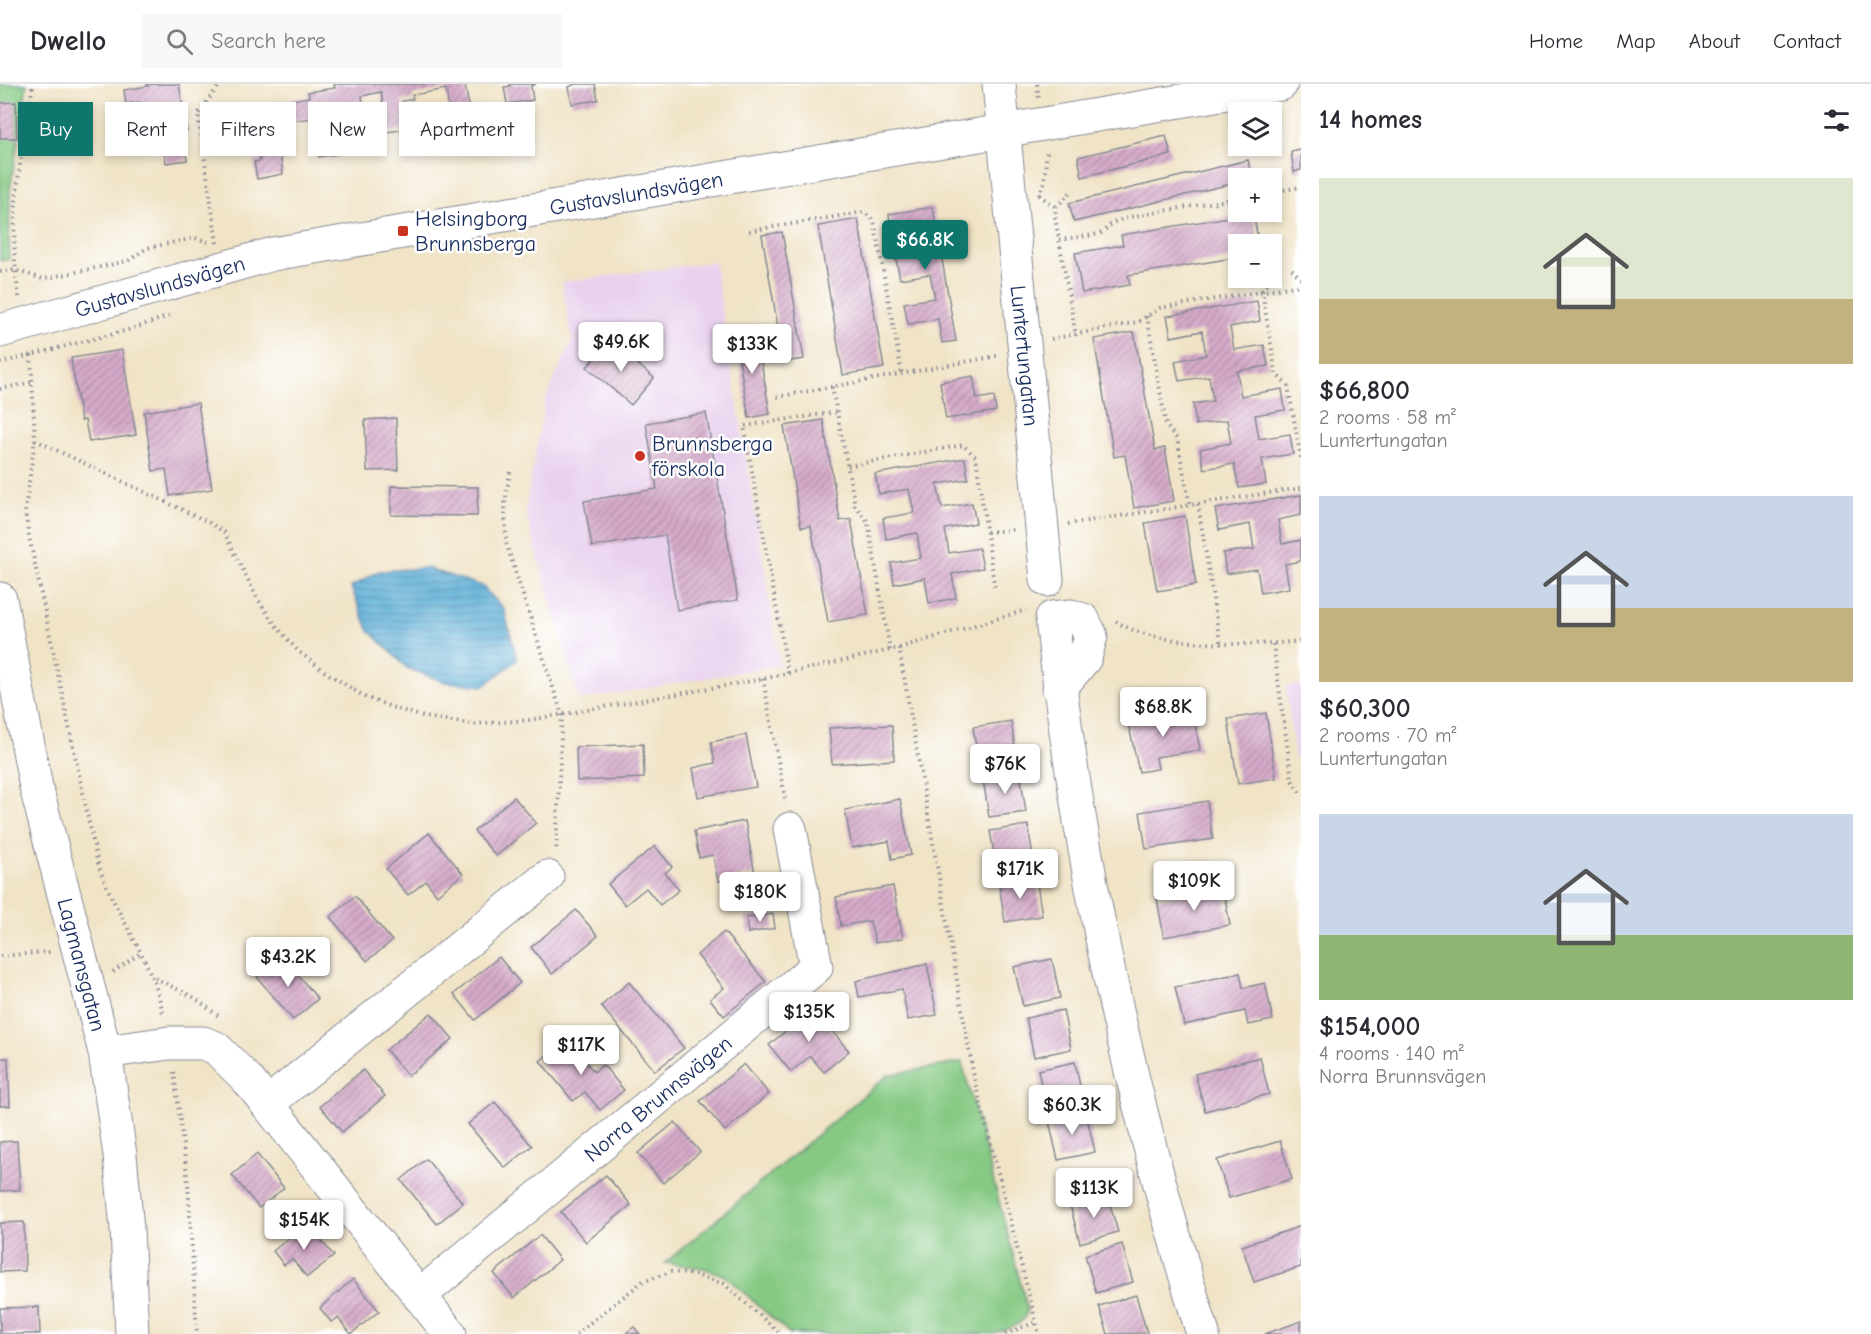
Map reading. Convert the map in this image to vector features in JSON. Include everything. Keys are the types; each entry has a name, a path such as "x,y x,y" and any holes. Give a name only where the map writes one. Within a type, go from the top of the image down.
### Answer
{"street":[{"name":"Luntertungatan","path":"999,84 1042,528 1041,593"},
{"name":"Gustavslundsvägen","path":"18,338 273,254 1281,84"},
{"name":"Lagmansgatan","path":"0,599 36,787 105,1052 122,1166 132,1334"},
{"path":"1059,689 1109,982 1170,1228 1203,1334"},
{"name":"Norra Brunnsvägen","path":"419,1296 816,967 790,829"},
{"path":"267,1104 547,877"},
{"path":"105,1052 169,1043 203,1043 216,1048 248,1080 450,1334"}],"path":[{"path":"33,84 14,205 18,338 34,382 35,440 26,516 97,860 103,880 155,978 163,1014"},
{"path":"0,272 15,270 43,279 128,261 147,248 195,238 217,244 198,114 220,84"},
{"path":"1013,232 1032,211 1044,183 1048,160 1037,84"},
{"path":"1282,191 1301,188"},
{"path":"1056,207 1070,193"},
{"path":"1039,195 1056,207 1059,240 1076,336"},
{"path":"1059,240 1100,234 1114,222 1129,217 1228,200"},
{"path":"749,231 864,212 874,221 902,374"},
{"path":"1292,269 1301,279"},
{"path":"777,397 902,374 1138,322 1160,308 1301,285"},
{"path":"1264,288 1262,291 1276,375 1288,386 1301,458"},
{"path":"1147,316 1166,425 1177,439 1190,505"},
{"path":"0,363 18,338"},
{"path":"0,389 34,382"},
{"path":"832,387 855,505 868,522 890,650"},
{"path":"788,674 744,426 837,412"},
{"path":"35,440 208,522 224,532 257,598 276,626 315,664 365,697 424,717 474,724 530,720 763,680 899,648 1041,593"},
{"path":"848,466 963,445 976,457 995,591"},
{"path":"510,472 505,503 506,543 561,715 555,860 547,877"},
{"path":"1042,528 1301,488"},
{"path":"1198,504 1220,643"},
{"path":"1113,631 1114,620 1124,627 1162,637 1220,643 1273,644 1301,641"},
{"path":"1273,644 1292,780 1301,795"},
{"path":"899,648 974,1078 1039,1334"},
{"path":"763,680 790,829"},
{"path":"0,956 58,952"},
{"path":"108,975 142,952"},
{"path":"173,1065 189,1193 197,1334"},
{"path":"576,1334 642,1282 671,1272 696,1275 724,1284 781,1334"},
{"path":"1005,1334 1036,1322"}],"shaded area":[{"name":"Brunnsberga förskola","path":"714,262 780,665 579,700 525,511 545,401 572,341 562,282"},
{"path":"1301,685 1301,758 1295,758 1286,686"}],"green space":[{"path":"0,84 27,84 24,102 18,102 18,141 10,191 9,259 0,261"},
{"path":"962,1062 1027,1307 1024,1318 1016,1325 993,1334 790,1334 724,1275 703,1268 665,1263 888,1075"}],"water":[{"path":"426,568 482,586 504,609 517,660 484,686 445,682 407,668 368,629 351,587 379,571"}],"building":[{"path":"147,84 179,84 182,102 126,102 124,90 148,86"},
{"path":"334,84 465,84 468,102 448,102 446,89 412,95 413,99 399,102 399,130 387,132 387,102 383,102 381,92 362,96 363,102 308,102 308,119 296,120 296,102 278,102 309,97 308,92 335,88"},
{"path":"510,84 536,84 531,86 533,100 507,102 504,87"},
{"path":"575,84 595,84 598,100 572,104 569,87"},
{"path":"16,102 17,138 0,138 0,103"},
{"path":"1166,136 1171,155 1082,177 1078,157"},
{"path":"1301,150 1301,170 1294,172 1291,152"},
{"path":"165,156 186,156 187,160 166,163"},
{"path":"259,156 280,156 283,174 257,179 254,162 260,161"},
{"path":"1248,160 1250,168 1228,168 1228,185 1074,222 1069,203"},
{"path":"933,207 956,341 942,343 938,319 908,324 904,303 935,298 930,274 900,279 896,259 927,254 923,230 892,235 889,214"},
{"path":"1228,217 1228,222 1255,222 1257,234 1228,234 1228,259 1128,275 1130,285 1082,293 1075,253 1123,245 1121,235"},
{"path":"858,219 884,368 843,375 818,226"},
{"path":"782,232 804,359 784,362 762,235"},
{"path":"1257,301 1260,321 1230,327 1234,350 1264,345 1268,366 1237,371 1241,396 1282,389 1285,410 1255,415 1259,439 1290,434 1293,454 1262,459 1266,484 1239,488 1234,464 1204,469 1200,449 1231,443 1227,420 1196,425 1193,404 1213,401 1209,376 1179,381 1175,361 1206,355 1202,331 1171,337 1167,316"},
{"path":"756,332 770,414 749,418 735,336"},
{"path":"1134,332 1155,450 1165,448 1174,501 1134,508 1125,455 1114,457 1094,339"},
{"path":"610,341 654,378 631,405 587,367"},
{"path":"122,350 136,435 89,442 85,420 81,421 71,358"},
{"path":"973,376 977,399 994,396 996,411 946,419 940,382"},
{"path":"198,403 212,489 170,496 166,469 153,471 144,412"},
{"path":"706,413 738,600 677,610 665,535 592,547 584,501 657,489 646,423"},
{"path":"396,418 398,470 367,471 365,420"},
{"path":"823,420 840,521 851,519 868,615 828,622 811,526 801,527 784,426"},
{"path":"965,458 968,479 937,484 942,508 972,503 976,523 945,529 949,553 979,548 983,568 952,574 956,598 929,603 925,578 894,584 891,563 921,558 917,533 886,539 883,518 914,513 909,489 879,494 875,474"},
{"path":"391,486 478,487 477,516 391,515"},
{"path":"1301,495 1301,515 1278,520 1282,544 1301,540 1301,561 1285,564 1289,588 1261,593 1257,569 1226,574 1223,553 1254,549 1250,524 1219,530 1215,509"},
{"path":"1185,516 1196,585 1157,591 1145,523"},
{"path":"1193,712 1200,750 1156,757 1158,769 1139,772 1128,722"},
{"path":"1266,713 1276,778 1238,784 1228,719"},
{"path":"1011,721 1017,760 979,766 973,727"},
{"path":"892,725 894,760 832,764 829,728"},
{"path":"746,735 756,787 698,797 693,768 715,763 711,742"},
{"path":"643,744 644,778 577,781 576,747"},
{"path":"1020,773 1026,812 989,817 983,779"},
{"path":"514,797 536,823 496,856 474,831"},
{"path":"900,799 911,855 892,859 889,841 852,848 845,810"},
{"path":"1207,801 1213,839 1146,849 1140,812"},
{"path":"745,821 755,874 718,881 713,855 699,858 694,831"},
{"path":"1028,825 1034,864 997,870 990,831"},
{"path":"429,833 463,874 437,895 426,881 408,895 386,869"},
{"path":"655,846 672,867 665,873 679,890 660,905 646,888 625,905 608,884"},
{"path":"1036,878 1042,916 1005,922 999,884"},
{"path":"893,886 903,938 875,943 870,921 841,926 836,897"},
{"path":"1223,887 1230,925 1164,937 1157,899"},
{"path":"355,896 392,941 367,961 330,917"},
{"path":"576,910 598,936 552,974 531,947"},
{"path":"773,914 775,928 748,933 746,918"},
{"path":"724,932 766,982 724,1016 710,999 724,988 697,955"},
{"path":"282,956 318,999 293,1020 257,977"},
{"path":"499,957 520,983 475,1020 454,994"},
{"path":"1052,959 1060,998 1023,1006 1014,967"},
{"path":"927,964 937,1015 908,1020 902,989 859,997 856,981"},
{"path":"1240,973 1243,988 1265,983 1273,1020 1248,1025 1245,1011 1184,1025 1175,987"},
{"path":"629,982 684,1048 655,1071 601,1006"},
{"path":"813,1008 849,1051 824,1072 810,1056 791,1072 769,1045"},
{"path":"1063,1010 1071,1049 1034,1057 1026,1018"},
{"path":"431,1013 453,1039 408,1076 386,1050"},
{"path":"567,1038 594,1072 603,1065 624,1090 600,1110 585,1092 573,1101 540,1061"},
{"path":"1260,1057 1269,1094 1205,1111 1195,1074"},
{"path":"0,1058 8,1058 10,1106 0,1106"},
{"path":"1075,1062 1083,1100 1046,1108 1038,1070"},
{"path":"744,1064 769,1094 725,1131 700,1101"},
{"path":"363,1070 385,1096 342,1132 320,1106"},
{"path":"495,1102 532,1146 505,1168 468,1124"},
{"path":"1086,1113 1095,1152 1058,1160 1049,1121"},
{"path":"675,1122 700,1152 663,1183 638,1153"},
{"path":"17,1141 20,1190 0,1191 0,1142"},
{"path":"1280,1141 1292,1179 1229,1198 1217,1160"},
{"path":"257,1154 284,1188 259,1208 232,1175"},
{"path":"426,1159 463,1203 437,1224 401,1180"},
{"path":"606,1175 631,1205 586,1242 561,1212"},
{"path":"1107,1194 1118,1232 1080,1243 1070,1205"},
{"path":"24,1222 25,1271 0,1272 0,1223"},
{"path":"307,1223 334,1256 307,1277 292,1259 284,1265 273,1251"},
{"path":"1301,1226 1301,1267 1254,1282 1242,1246"},
{"path":"540,1235 560,1260 514,1298 494,1273"},
{"path":"1122,1244 1133,1282 1096,1293 1085,1255"},
{"path":"353,1279 379,1311 351,1334 338,1318 331,1322 320,1308"},
{"path":"1136,1295 1147,1333 1108,1334 1099,1306"},
{"path":"39,1307 40,1334 0,1334 0,1308"},
{"path":"1301,1321 1301,1334 1265,1334"},
{"path":"634,1327 640,1334 625,1334"}],"place":[{"name":"Helsingborg Brunnsberga","path":"403,231"},
{"name":"Brunnsberga förskola","path":"640,456"}]}
